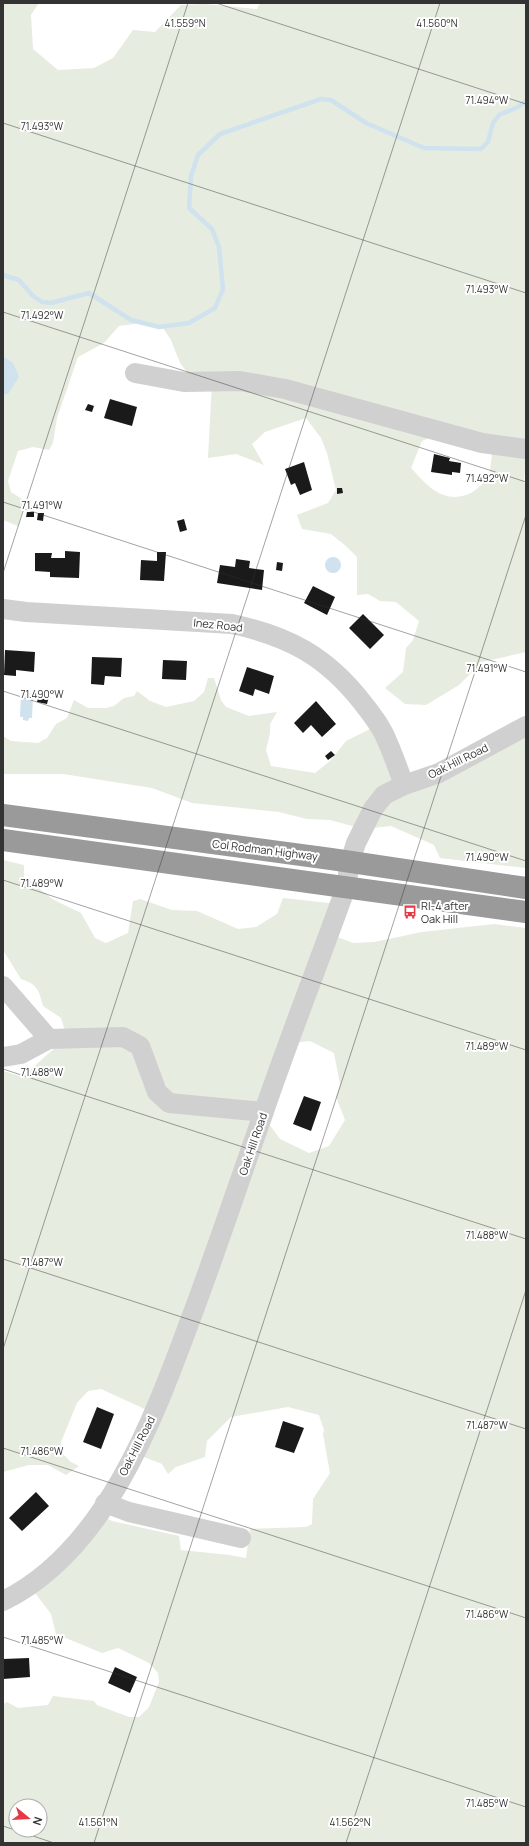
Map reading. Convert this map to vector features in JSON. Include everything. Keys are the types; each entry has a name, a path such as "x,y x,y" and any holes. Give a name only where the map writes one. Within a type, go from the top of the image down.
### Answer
{"highway":[{"name":"Col Rodman Highway","path":"3,815 350,862 526,888"},
{"path":"3,840 346,886 526,912"}],"street":[{"path":"135,373 184,382 240,381 284,389 476,441 526,449"},
{"name":"Inez Road","path":"3,609 26,612 232,624 259,630 311,653 333,670 354,691 374,718 391,750 404,785"},
{"name":"Oak Hill Road","path":"3,1601 20,1593 72,1548 86,1532 127,1468 157,1406 218,1243 346,886 350,862 358,838 373,809 384,795 404,785 440,773 526,726"},
{"path":"3,986 49,1039"},
{"path":"3,1057 21,1054 49,1039 123,1037 140,1046 157,1092 169,1103 264,1112"},
{"path":"105,1503 129,1512 242,1538"}],"shaded area":[{"path":"3,3 39,3 31,15 33,49 58,70 94,68 113,58 133,30 155,32 181,5 205,4 257,9 260,3 526,3 526,456 524,483 526,484 526,652 482,662 459,685 426,705 405,704 385,688 403,672 406,648 413,640 419,621 396,602 380,601 368,594 357,595 357,557 331,534 302,529 297,515 328,503 336,490 327,453 321,438 306,418 265,432 252,444 264,465 236,454 208,458 212,383 194,381 180,363 171,340 163,328 142,323 119,326 104,343 78,357 57,418 53,443 49,450 33,447 18,451 8,481 11,492 25,501 18,526 3,520 3,395 8,394 13,363 3,356","holes":["443,432 493,447 489,478 475,490 466,495 457,497 442,494 428,486 411,468 422,441"]},
{"path":"208,678 214,678 221,700 226,707 249,716 277,712 270,724 270,733 266,750 271,766 315,773 330,761 346,741 378,725 404,782 526,726 526,868 440,858 434,845 391,826 363,829 330,820 307,819 279,812 192,803 152,788 63,774 3,774 3,736 11,741 38,743 47,738 56,724 67,718 74,700 88,708 106,708 114,706 124,698 134,696 137,691 150,701 166,707 194,701 204,692"},
{"path":"3,860 24,865 24,877 54,900 81,913 95,938 106,943 128,933 133,901 140,899 172,910 197,911 238,929 256,927 277,914 283,898 338,904 330,934 353,943 374,942 422,932 494,924 526,928 526,1843 3,1843 3,1704 7,1702 18,1708 48,1705 53,1696 94,1701 97,1705 129,1717 139,1717 149,1707 159,1682 158,1673 149,1663 118,1648 102,1653 56,1634 51,1614 29,1585 96,1513 112,1521 179,1536 181,1550 246,1558 250,1529 306,1527 312,1524 313,1499 330,1473 323,1434 324,1430 319,1415 288,1407 231,1417 207,1441 205,1457 176,1467 168,1474 162,1464 131,1452 149,1411 101,1389 88,1391 77,1403 61,1442 62,1453 71,1462 79,1466 66,1475 48,1465 29,1465 3,1472 3,1071 20,1076 29,1071 67,1037 61,1018 43,1006 36,988 31,983 21,979 3,950","holes":["310,1041 334,1053 340,1084 336,1097 345,1120 329,1146 309,1153 280,1139 264,1117 292,1043"]}],"water":[{"path":"3,356 13,363 19,377 8,394 3,395"},
{"path":"333,557 339,559 341,565 339,571 333,573 327,571 325,565 327,559"},
{"path":"21,693 33,694 32,718 29,718 28,721 23,720 23,717 20,717"}],"building":[{"path":"110,399 137,407 132,426 104,418"},
{"path":"88,404 94,406 92,412 85,410"},
{"path":"434,454 450,458 449,461 461,463 460,473 452,472 452,475 431,472"},
{"path":"304,462 312,490 300,495 295,483 291,485 285,469"},
{"path":"337,488 342,488 343,493 337,494"},
{"path":"27,512 34,512 34,517 26,517"},
{"path":"38,513 44,513 43,521 37,520"},
{"path":"184,519 187,530 180,532 177,521"},
{"path":"65,551 80,552 79,578 50,577 50,572 35,571 35,553 52,553 51,558 65,558"},
{"path":"157,552 166,552 164,581 140,580 141,560 157,561"},
{"path":"236,559 250,561 249,568 264,570 262,590 217,583 220,565 235,567"},
{"path":"277,562 283,563 282,571 276,570"},
{"path":"313,586 335,597 327,615 304,603"},
{"path":"363,614 384,635 370,649 349,628"},
{"path":"5,650 35,652 34,672 16,670 16,676 4,675"},
{"path":"92,657 122,658 121,677 105,676 104,685 91,684"},
{"path":"163,660 187,661 186,680 162,679"},
{"path":"247,667 274,676 269,694 255,689 253,696 239,691"},
{"path":"39,694 49,696 47,704 37,702"},
{"path":"316,701 336,724 322,737 311,725 303,733 294,723"},
{"path":"331,751 335,755 328,760 325,756"},
{"path":"304,1096 321,1102 311,1131 293,1124"},
{"path":"97,1407 114,1414 101,1449 83,1442"},
{"path":"283,1421 304,1428 294,1453 275,1447"},
{"path":"36,1492 49,1506 22,1531 9,1518"},
{"path":"29,1658 30,1677 3,1679 3,1659"},
{"path":"115,1667 137,1677 130,1693 108,1683"}],"waterway":[{"path":"3,275 19,280 33,296 42,302 51,303 89,293 131,320 159,327 189,323 215,308 223,289 219,247 212,229 189,208 191,176 198,155 220,134 321,99 331,100 366,123 424,148 481,149 488,142 493,123 499,115 518,107 526,101"}],"place":[{"name":"RI-4 after Oak Hill","path":"410,912"}]}
